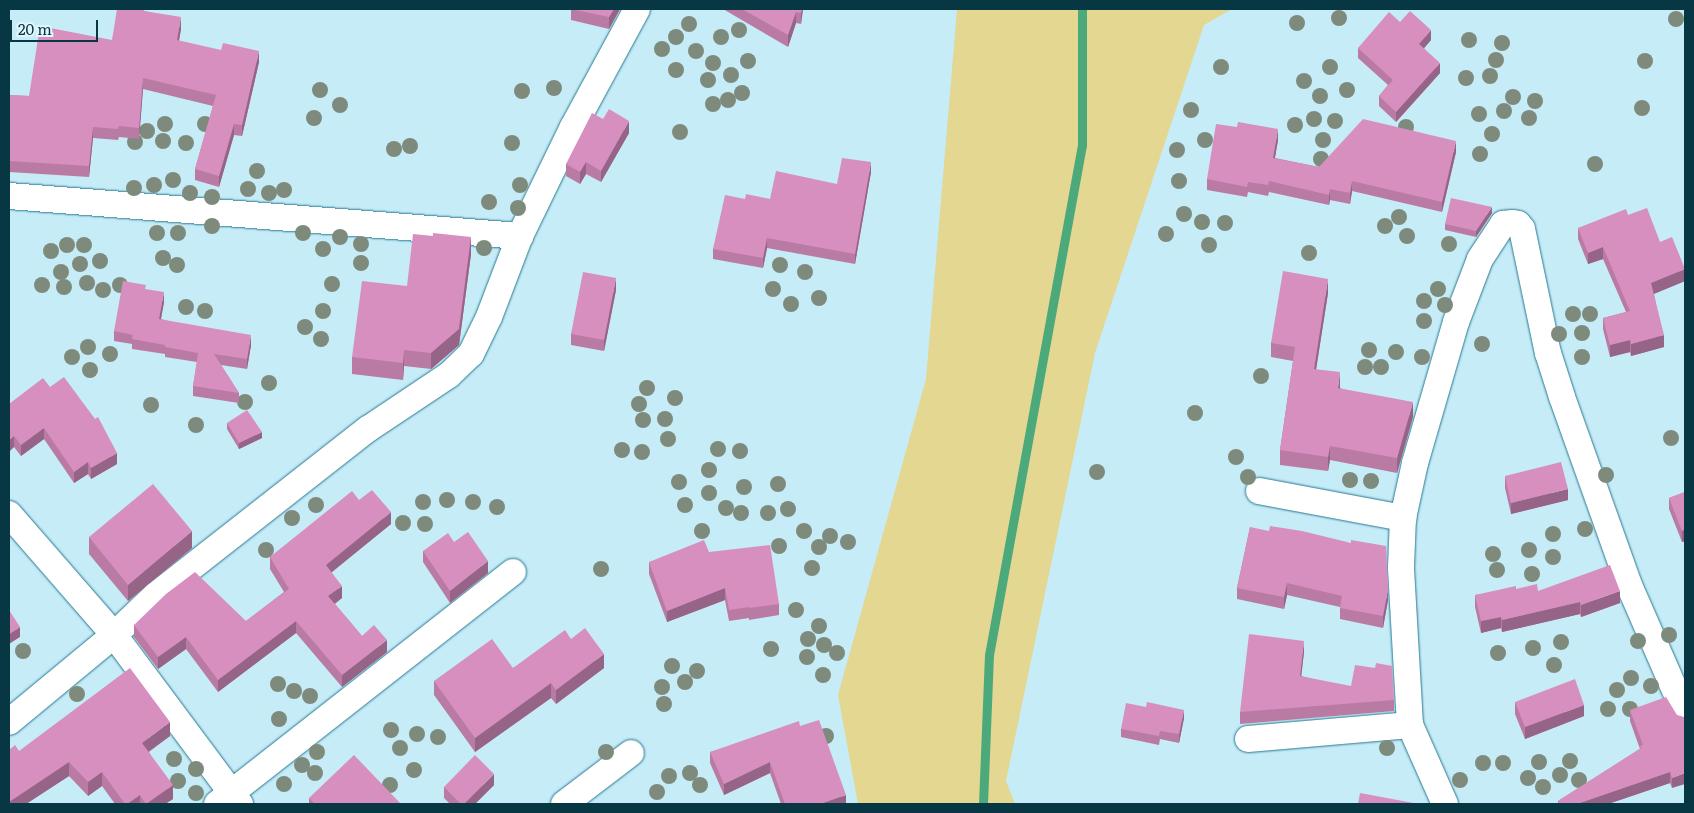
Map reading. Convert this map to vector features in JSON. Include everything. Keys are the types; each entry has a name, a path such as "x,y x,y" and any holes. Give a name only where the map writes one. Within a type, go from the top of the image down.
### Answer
{"street":[{"path":"9,722 114,635 156,595 368,430 449,375 471,354 489,317 520,236 573,127 637,9"},
{"path":"9,196 520,236"},
{"path":"1445,804 1410,724 1401,567 1403,518 1414,463 1451,341 1480,259 1503,224 1518,224 1522,229 1548,352 1562,397 1628,585 1685,713"},
{"path":"1260,491 1403,518"},
{"path":"9,514 114,635 229,801 513,572"},
{"path":"1248,739 1410,724"},
{"path":"564,804 630,753"}],"shaded area":[{"path":"957,9 1232,9 1204,25 1095,353 1006,781 1015,804 858,804 838,695 926,379"}],"building":[{"path":"117,9 144,9 144,11 181,17 177,40 221,50 223,43 259,51 242,125 234,124 219,176 195,169 216,95 143,78 139,128 119,126 118,129 93,127 89,166 9,161 9,95 29,96 40,26 112,40"},
{"path":"571,9 614,9 609,17"},
{"path":"742,9 802,9 801,13 796,12 788,35"},
{"path":"1410,11 1431,30 1419,44 1440,63 1396,112 1379,96 1393,80 1358,48 1389,12 1400,22"},
{"path":"609,109 629,121 601,171 586,162 580,172 566,164 592,113 603,119"},
{"path":"1363,119 1456,141 1442,202 1352,181 1350,193 1330,189 1329,195 1269,181 1268,185 1248,182 1247,187 1207,179 1216,124 1237,127 1238,122 1278,129 1273,158 1319,167"},
{"path":"842,158 871,162 855,254 767,238 763,258 713,249 725,195 745,199 746,194 770,199 776,171 837,184"},
{"path":"1451,198 1492,207 1476,231 1445,224"},
{"path":"1647,208 1660,242 1672,237 1685,269 1651,283 1664,335 1631,344 1630,340 1610,345 1603,318 1630,311 1603,247 1588,253 1578,228 1626,209 1628,215"},
{"path":"433,233 471,237 459,329 431,353 404,350 403,363 352,357 362,281 407,286 413,234 433,236"},
{"path":"1283,271 1328,279 1314,369 1340,372 1338,388 1413,402 1397,458 1330,446 1328,457 1280,450 1295,347 1271,343"},
{"path":"583,272 616,278 604,340 571,334"},
{"path":"123,281 146,285 145,289 164,292 159,319 251,335 247,359 214,354 239,393 193,386 198,353 132,339 133,335 114,331"},
{"path":"64,377 95,419 98,417 117,453 91,468 88,462 74,472 44,428 21,445 14,436 9,440 9,404 43,378 50,387"},
{"path":"247,410 262,432 239,443 227,423"},
{"path":"1561,462 1568,489 1511,503 1505,476"},
{"path":"153,484 192,531 128,585 89,537"},
{"path":"372,490 391,512 326,565 342,586 328,596 362,636 374,625 387,640 342,675 296,621 218,680 186,637 158,657 134,625 166,594 195,572 246,621 289,589 270,557 352,491 359,500"},
{"path":"1685,492 1685,529 1682,531 1669,498"},
{"path":"1270,526 1302,531 1351,543 1351,540 1386,546 1388,589 1383,616 1340,608 1342,596 1287,583 1284,597 1237,588 1250,527 1269,531"},
{"path":"468,532 488,561 450,591 423,551 448,533 454,542"},
{"path":"704,540 709,552 770,545 779,604 729,610 725,588 667,611 649,562"},
{"path":"1610,565 1620,591 1581,605 1580,602 1502,620 1501,617 1481,621 1475,595 1516,586 1516,589 1537,584 1538,591"},
{"path":"9,610 20,627 9,634"},
{"path":"585,628 604,654 556,690 551,683 475,738 434,681 492,639 513,668 565,630 571,639"},
{"path":"1249,634 1304,641 1300,676 1351,686 1355,665 1375,668 1376,663 1392,666 1394,700 1240,712"},
{"path":"130,668 170,722 142,743 173,785 146,804 140,795 125,804 102,772 88,782 69,762 9,802 9,750 15,745 19,751"},
{"path":"1575,679 1584,705 1525,727 1515,702"},
{"path":"1666,697 1677,715 1685,716 1685,773 1672,778 1670,772 1577,804 1560,804 1558,801 1641,748 1640,746 1643,745 1630,710"},
{"path":"1147,702 1184,710 1179,734 1160,731 1159,736 1121,729 1126,703 1146,707"},
{"path":"819,720 846,795 820,804 785,804 770,762 724,784 710,752 799,721 800,726"},
{"path":"354,755 401,804 315,804 309,798"},
{"path":"475,755 494,774 464,804 461,804 444,787"},
{"path":"1360,793 1419,804 1358,804"}],"waterway":[{"path":"983,804 989,655 1082,145 1082,9"}]}
